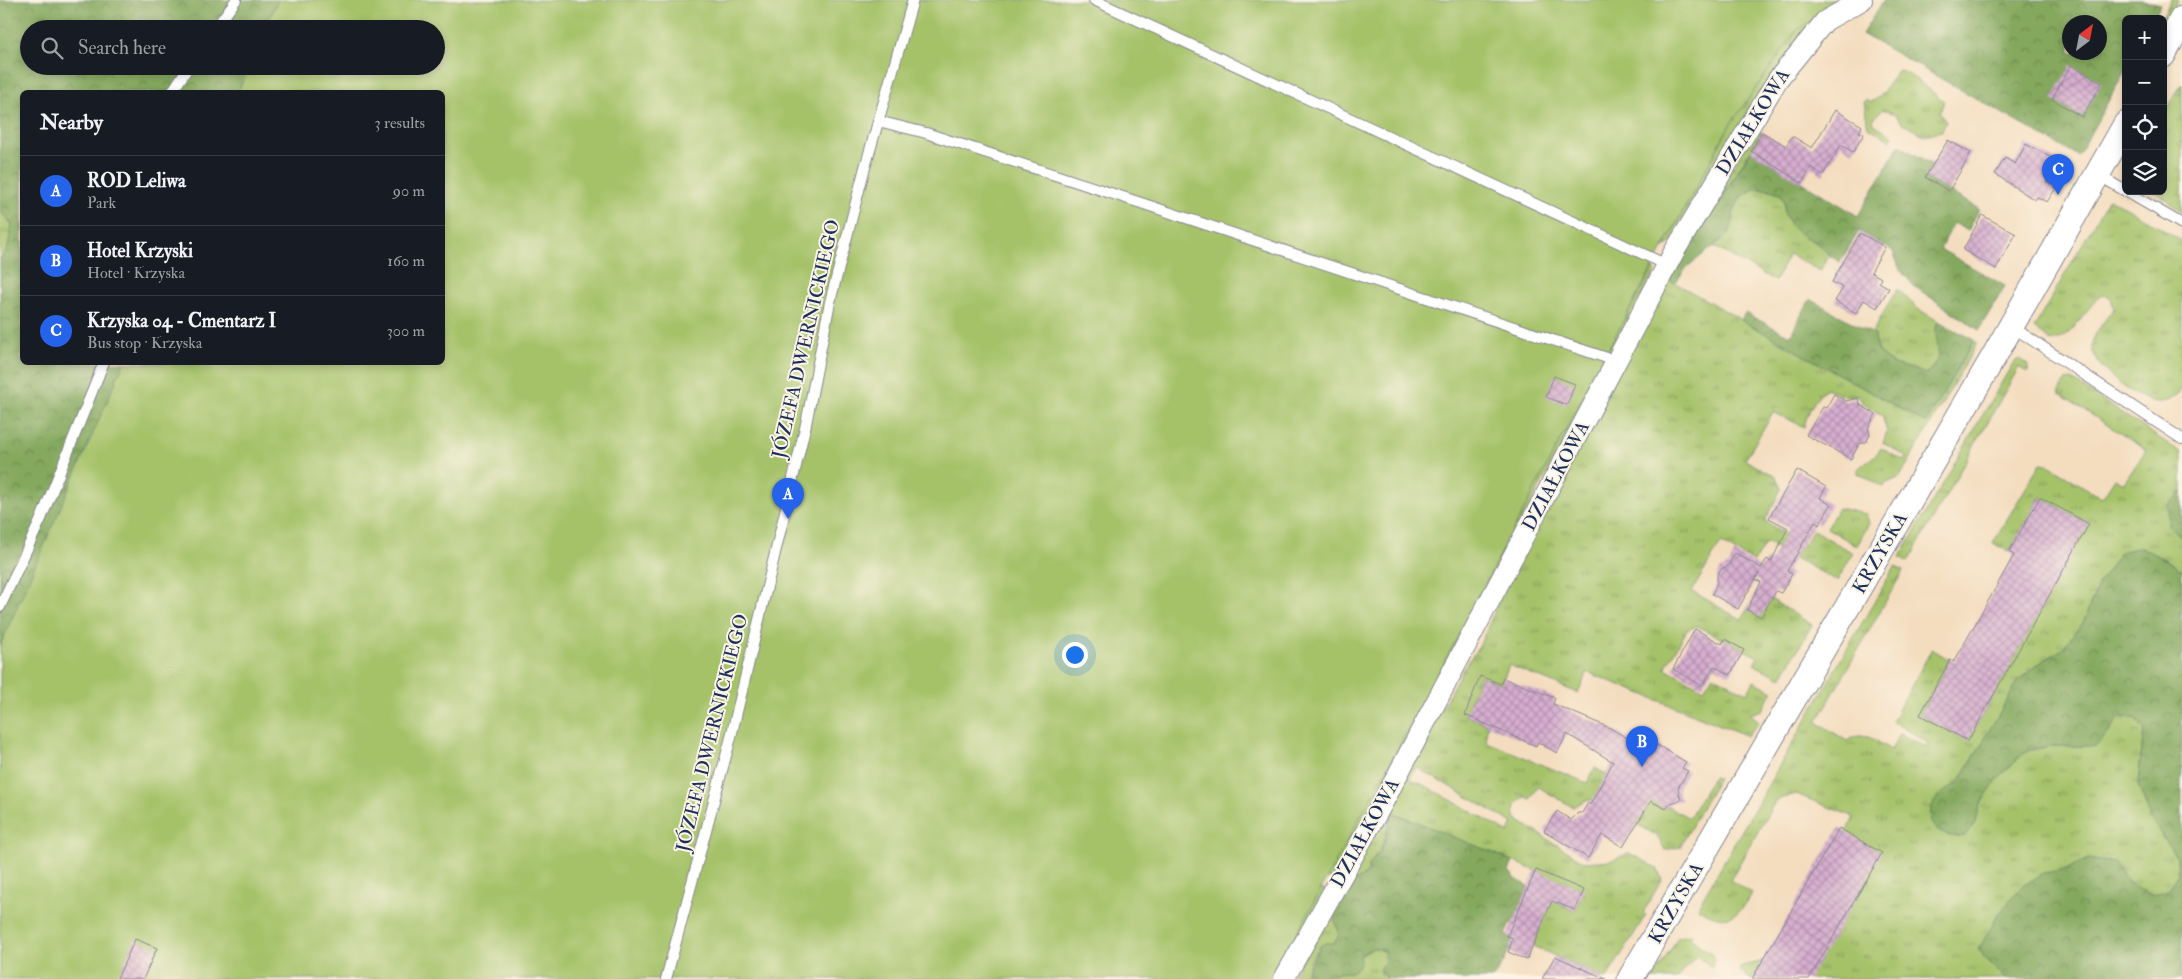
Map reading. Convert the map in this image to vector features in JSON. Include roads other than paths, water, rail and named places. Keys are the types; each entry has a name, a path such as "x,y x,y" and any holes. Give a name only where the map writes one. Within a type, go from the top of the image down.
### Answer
{"street":[{"name":"DZIAŁKOWA","path":"1284,979 1380,808 1667,265 1778,79 1825,21 1862,0"},
{"path":"2167,48 2182,18"},
{"name":"KRZYSKA","path":"1630,979 2011,326 2122,131"}],"lane":[{"path":"222,20 236,0"},
{"name":"JÓZEFA DWERNICKIEGO","path":"666,979 730,741 806,424 830,302 878,121 913,0"},
{"path":"1094,0 1667,265"},
{"path":"173,90 183,75"},
{"path":"878,121 926,133 1181,216 1616,362"},
{"path":"2098,175 2182,224"},
{"path":"2011,326 2182,439"},
{"path":"0,607 41,519 103,365"}],"place":[{"name":"Krzyska 04 - Cmentarz I","path":"2058,195"},
{"name":"ROD Leliwa","path":"788,519"},
{"name":"Hotel Krzyski","path":"1642,767"}]}
